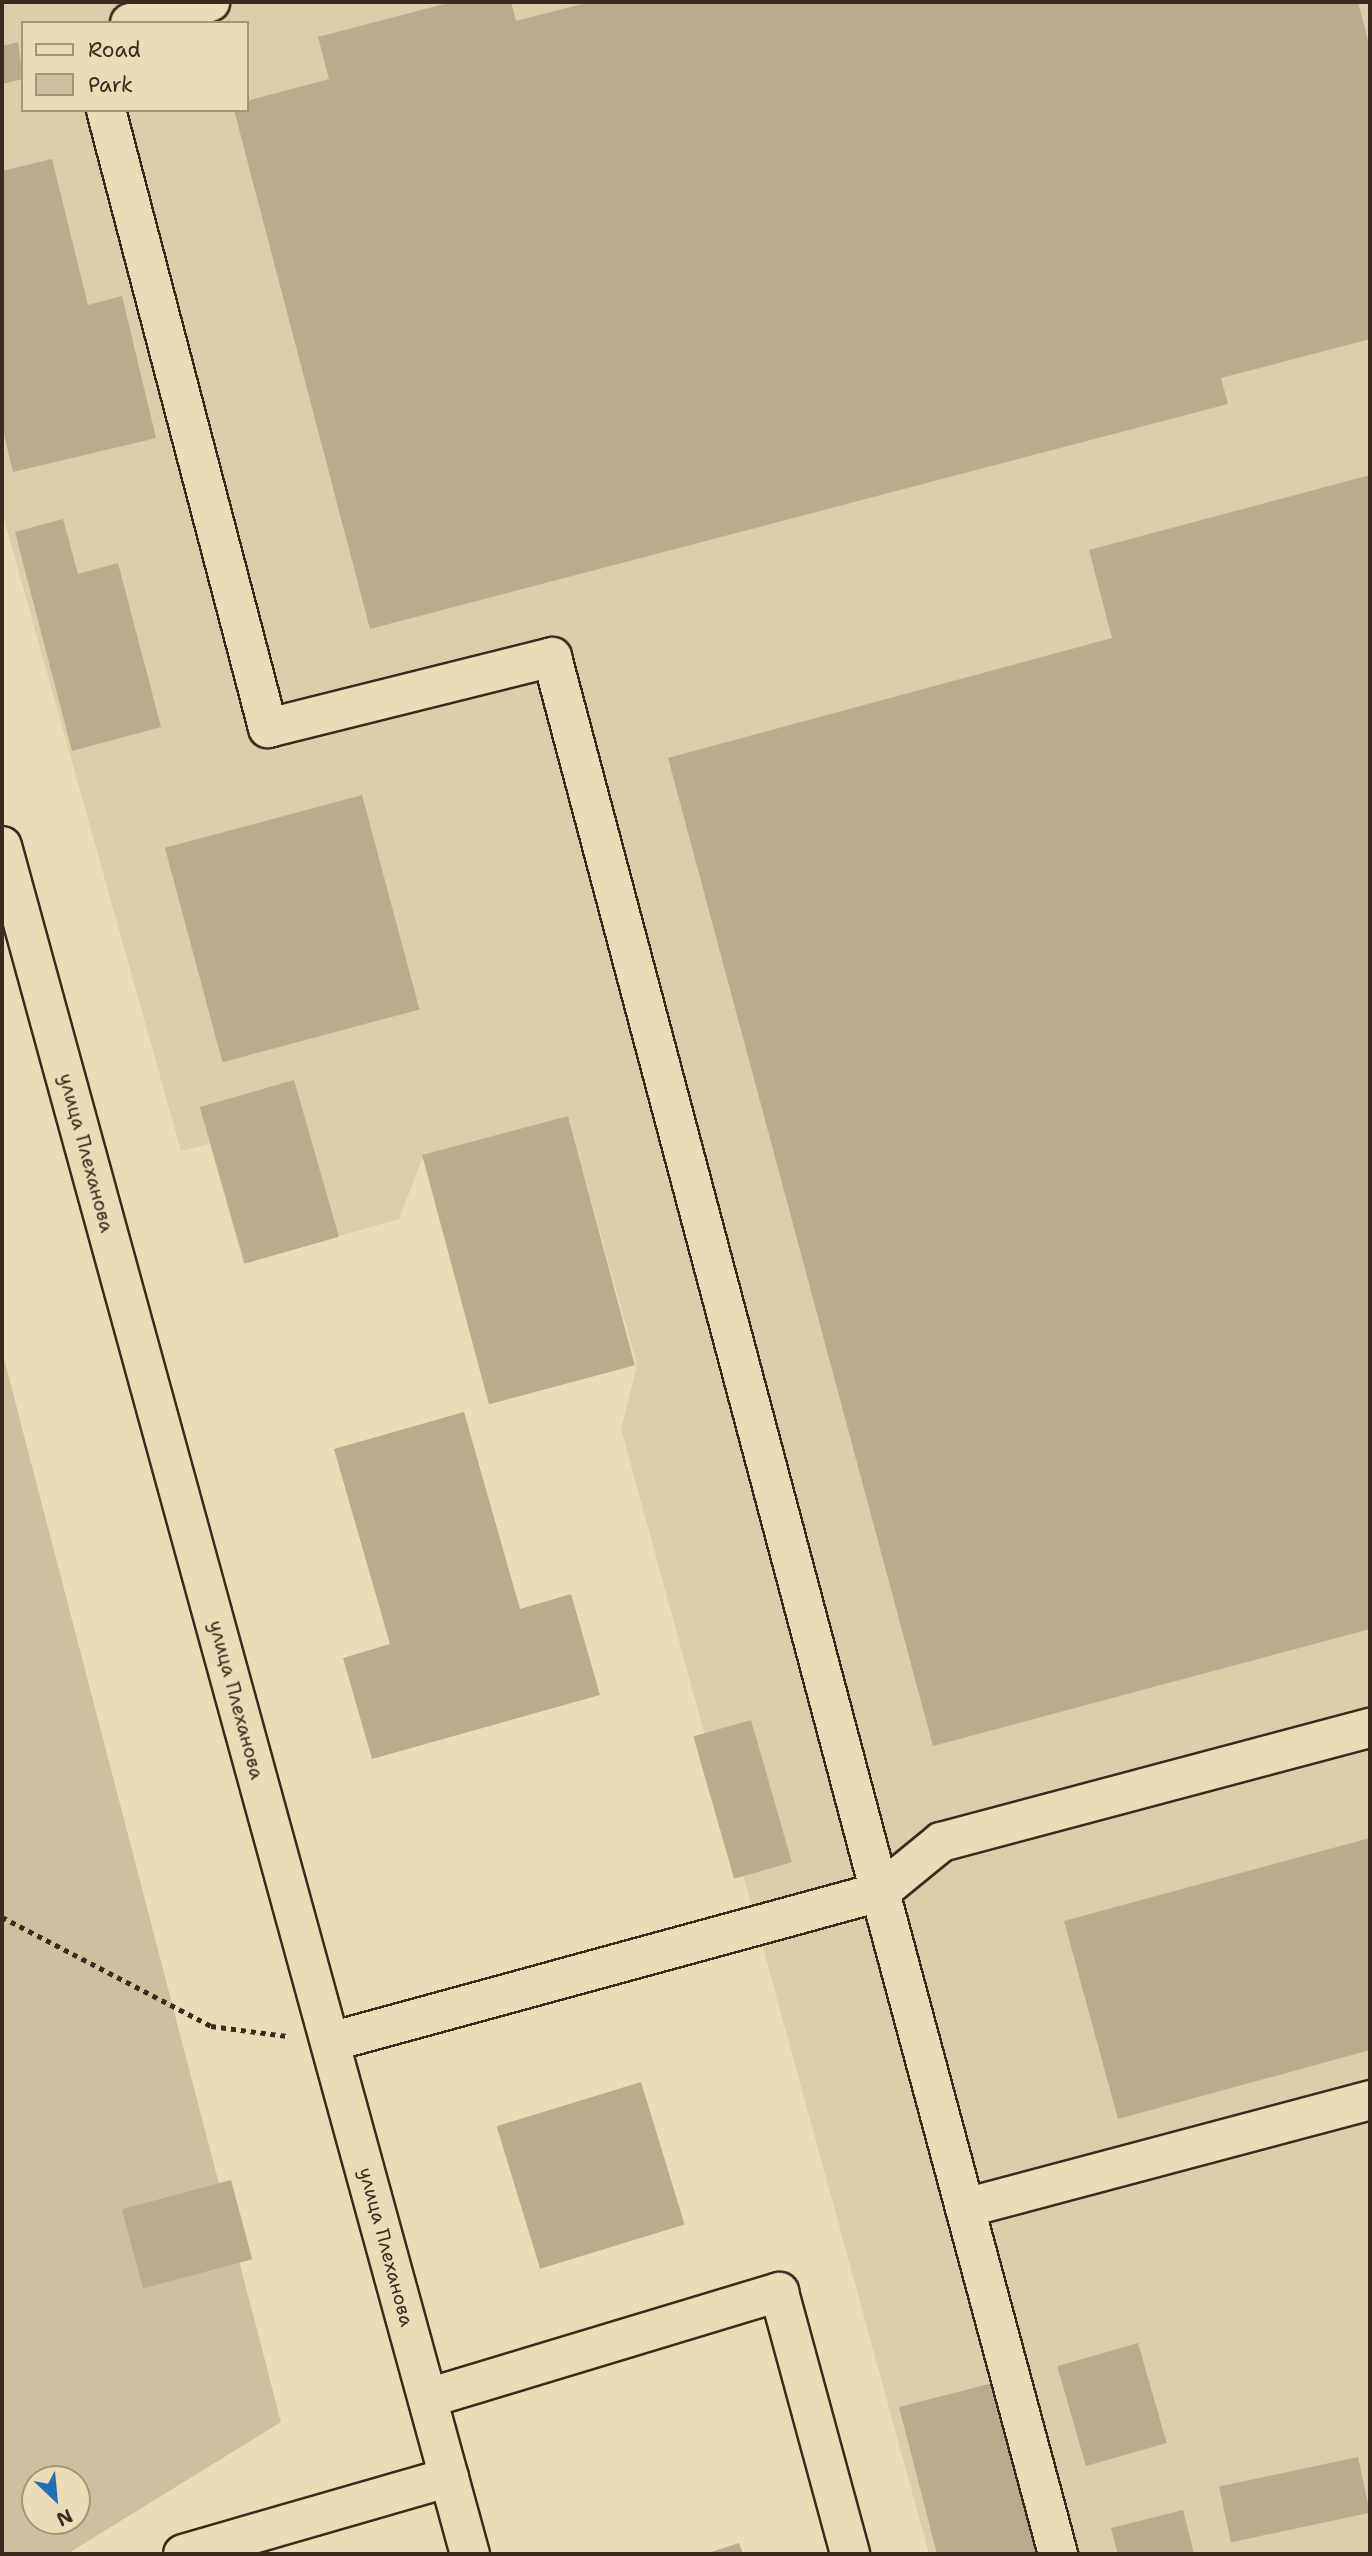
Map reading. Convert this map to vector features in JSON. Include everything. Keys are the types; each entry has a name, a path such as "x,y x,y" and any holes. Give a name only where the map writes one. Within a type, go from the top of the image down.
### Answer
{"main road":[{"path":"141,14 210,2"},
{"path":"107,112 268,729 552,657 1058,2554"},
{"name":"улица Плеханова","path":"2,846 470,2554"},
{"path":"330,2042 880,1892 941,1842 1370,1728"},
{"path":"965,2208 1370,2100"},
{"path":"428,2398 779,2292 850,2554"},
{"path":"183,2554 449,2477"}],"path":[{"path":"2,1917 211,2026 330,2042"}],"shaded area":[{"path":"2,2 1370,2 1370,2554 929,2554 621,1429 637,1365 568,1116 423,1157 399,1219 243,1263 210,1144 181,1151 2,512"}],"green space":[{"path":"2,1351 281,2422 67,2554 2,2554"}],"building":[{"path":"452,2 511,2 516,21 590,2 1358,2 1370,48 1370,339 1221,378 1228,404 370,629 235,112 248,112 248,101 329,79 318,37"},
{"path":"18,42 21,79 2,84 2,46"},
{"path":"52,159 88,305 122,296 156,438 13,472 2,426 2,171"},
{"path":"1370,475 1370,1629 933,1746 668,758 1112,638 1089,550"},
{"path":"63,519 78,574 118,563 161,727 72,751 15,532"},
{"path":"362,795 419,1009 222,1062 165,848"},
{"path":"294,1080 339,1237 245,1264 200,1107"},
{"path":"568,1116 635,1365 489,1404 422,1155"},
{"path":"464,1412 520,1609 571,1594 600,1695 372,1759 343,1658 390,1644 334,1449"},
{"path":"751,1720 792,1862 734,1879 693,1737"},
{"path":"1370,1838 1370,2050 1118,2119 1064,1921"},
{"path":"641,2082 685,2224 540,2269 497,2126"},
{"path":"231,2180 252,2259 143,2288 122,2209"},
{"path":"1138,2343 1167,2443 1086,2466 1057,2366"},
{"path":"993,2383 1037,2554 937,2554 899,2407"},
{"path":"1358,2457 1370,2513 1231,2542 1219,2487"},
{"path":"1183,2510 1194,2554 1118,2554 1111,2528"},
{"path":"739,2543 743,2554 705,2554"}]}
